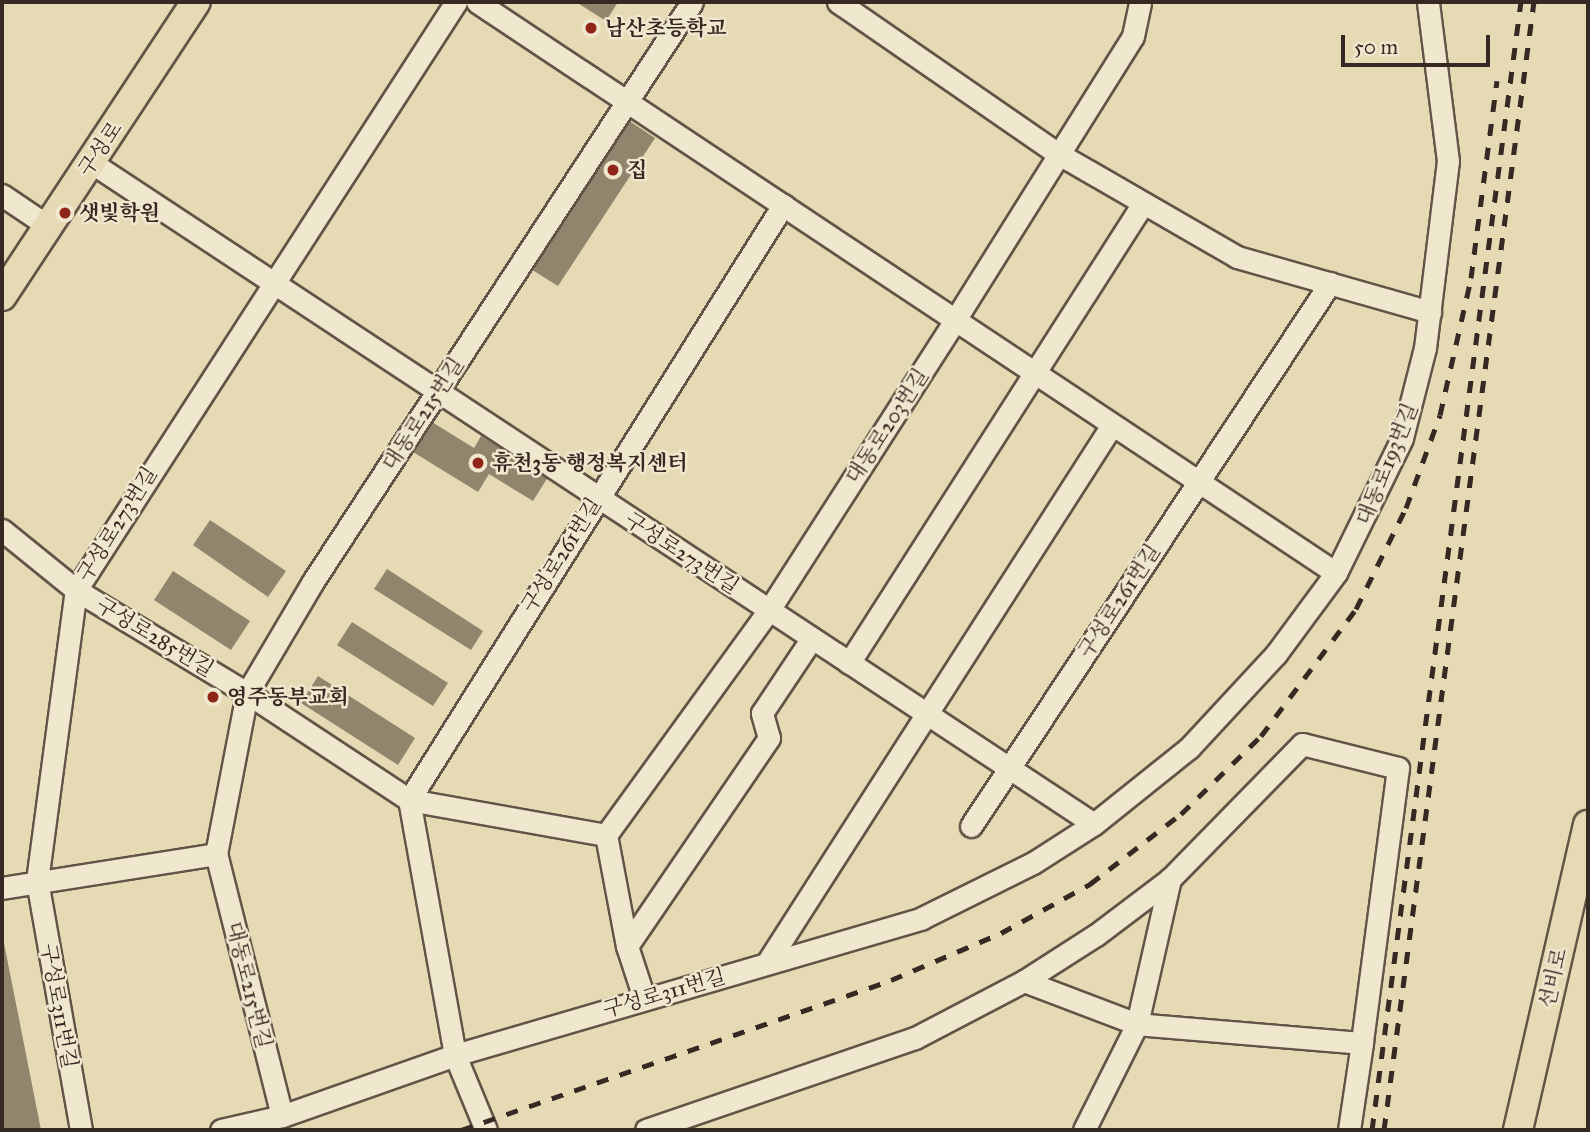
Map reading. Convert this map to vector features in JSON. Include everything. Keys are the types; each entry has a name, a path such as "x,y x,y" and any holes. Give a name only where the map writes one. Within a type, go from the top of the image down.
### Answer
{"main road":[{"name":"구성로","path":"2,296 196,2"},
{"name":"선비로","path":"1518,1130 1588,825"}],"street":[{"path":"272,282 456,2"},
{"path":"477,2 1336,573"},
{"name":"대동로215번길","path":"282,1116 216,854 247,693 312,583 625,100 692,2"},
{"path":"838,2 1057,153 1142,205 1237,257 1430,312"},
{"name":"대동로203번길","path":"606,835 769,610 956,320 1057,153 1133,36 1140,2"},
{"name":"대동로193번길","path":"1094,824 1189,748 1276,654 1336,573 1402,438 1415,396 1430,312 1448,161 1428,2"},
{"name":"구성로273번길","path":"92,163 1094,824"},
{"path":"2,195 48,226"},
{"name":"구성로261번길","path":"409,800 783,205"},
{"path":"849,663 1142,205"},
{"name":"구성로273번길","path":"76,590 272,282"},
{"name":"구성로261번길","path":"971,825 1330,283"},
{"path":"767,963 1112,425"},
{"name":"구성로285번길","path":"2,530 76,590 247,693 409,800 606,835"},
{"name":"구성로285번길","path":"37,881 76,590"},
{"path":"627,946 769,738 762,713 812,638"},
{"path":"646,1130 915,1038 1024,981 1096,935 1170,879 1302,744 1398,768 1349,1130"},
{"path":"409,800 455,1055 486,1130"},
{"name":"구성로311번길","path":"221,1130 282,1116 455,1055 944,908 998,884 1094,824"},
{"path":"606,835 627,946 644,998"},
{"path":"2,888 216,854"},
{"path":"1084,1130 1138,1024 1170,879"},
{"name":"구성로311번길","path":"37,881 81,1130"},
{"path":"1024,981 1138,1024 1362,1043"}],"building":[{"path":"576,2 618,2 606,21"},
{"path":"625,118 655,138 558,286 529,268"},
{"name":"휴천3동 행정복지센터","path":"432,422 474,448 481,436 548,477 533,501 489,474 478,492 413,452"},
{"path":"210,520 286,571 268,597 193,545"},
{"path":"387,569 483,631 471,650 374,589"},
{"path":"173,571 250,621 231,650 154,600"},
{"path":"352,622 448,683 433,706 337,645"},
{"path":"318,676 415,738 398,765 301,703"},
{"path":"3,938 41,1130 2,1130"}],"railway":[{"path":"1372,1130 1521,2"},
{"path":"1384,1130 1534,2"},
{"path":"461,1130 891,980 1001,933 1090,884 1181,814 1261,736 1356,609 1406,508 1440,415 1471,278 1497,81"}],"place":[{"name":"남산초등학교","path":"591,28"},
{"name":"집","path":"613,170"},
{"name":"샛빛학원","path":"65,213"},
{"name":"휴천3동 행정복지센터","path":"478,463"},
{"name":"영주동부교회","path":"213,697"}]}
